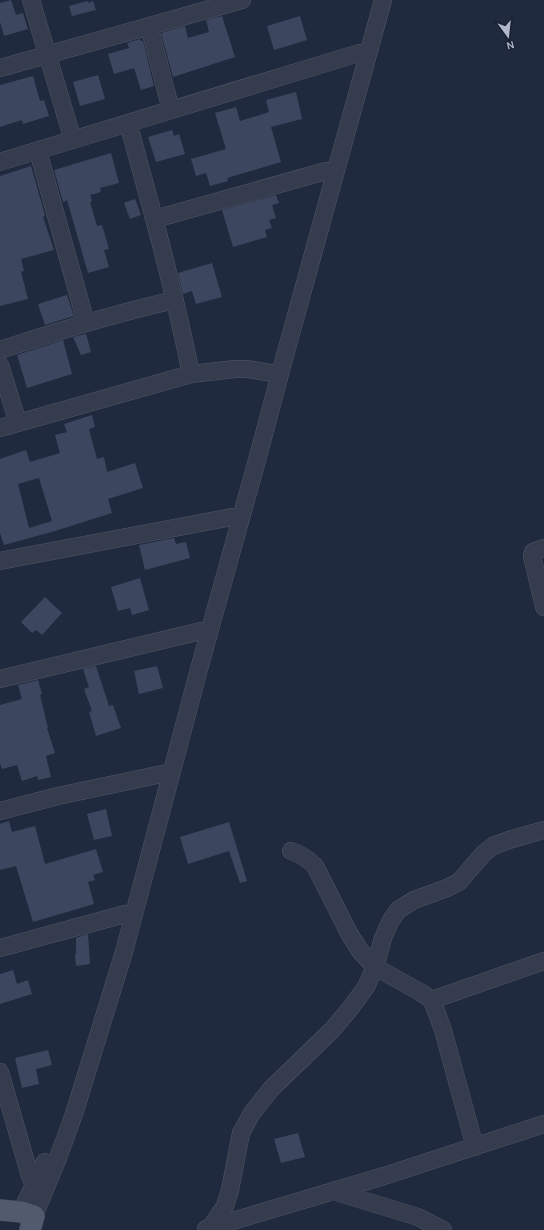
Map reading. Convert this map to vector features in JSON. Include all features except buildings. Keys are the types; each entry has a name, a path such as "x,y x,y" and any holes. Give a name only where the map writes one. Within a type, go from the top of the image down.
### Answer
{"main road":[{"path":"0,1210 25,1222"}],"street":[{"path":"31,0 73,140"},
{"path":"0,68 242,0"},
{"path":"25,1222 74,1114 124,952 252,462 271,373 373,0"},
{"path":"39,1190 92,1032 232,517 252,462 284,359 383,0"},
{"path":"149,26 171,110"},
{"path":"0,162 359,53"},
{"path":"128,123 155,219 191,374"},
{"path":"38,151 86,323"},
{"path":"155,219 326,171"},
{"path":"0,350 133,309 175,300"},
{"path":"0,365 18,423"},
{"path":"0,428 191,374 235,369 248,369 271,373"},
{"path":"0,561 232,517"},
{"path":"544,548 533,552 532,556 544,606"},
{"path":"0,679 201,631"},
{"path":"0,811 58,796 162,774"},
{"path":"207,1229 225,1206 230,1190 241,1133 252,1113 271,1089 332,1030 366,987 375,967 383,938 390,922 398,910 414,900 459,882 483,854 494,846 544,830"},
{"path":"291,851 308,859 315,866 350,935 361,952 375,967 432,1000 443,1030 475,1147"},
{"path":"0,948 125,914"},
{"path":"432,1000 544,960"},
{"path":"0,1072 26,1162 39,1190"},
{"path":"207,1229 475,1147 544,1124"},
{"path":"333,1191 418,1217 443,1230"}]}
